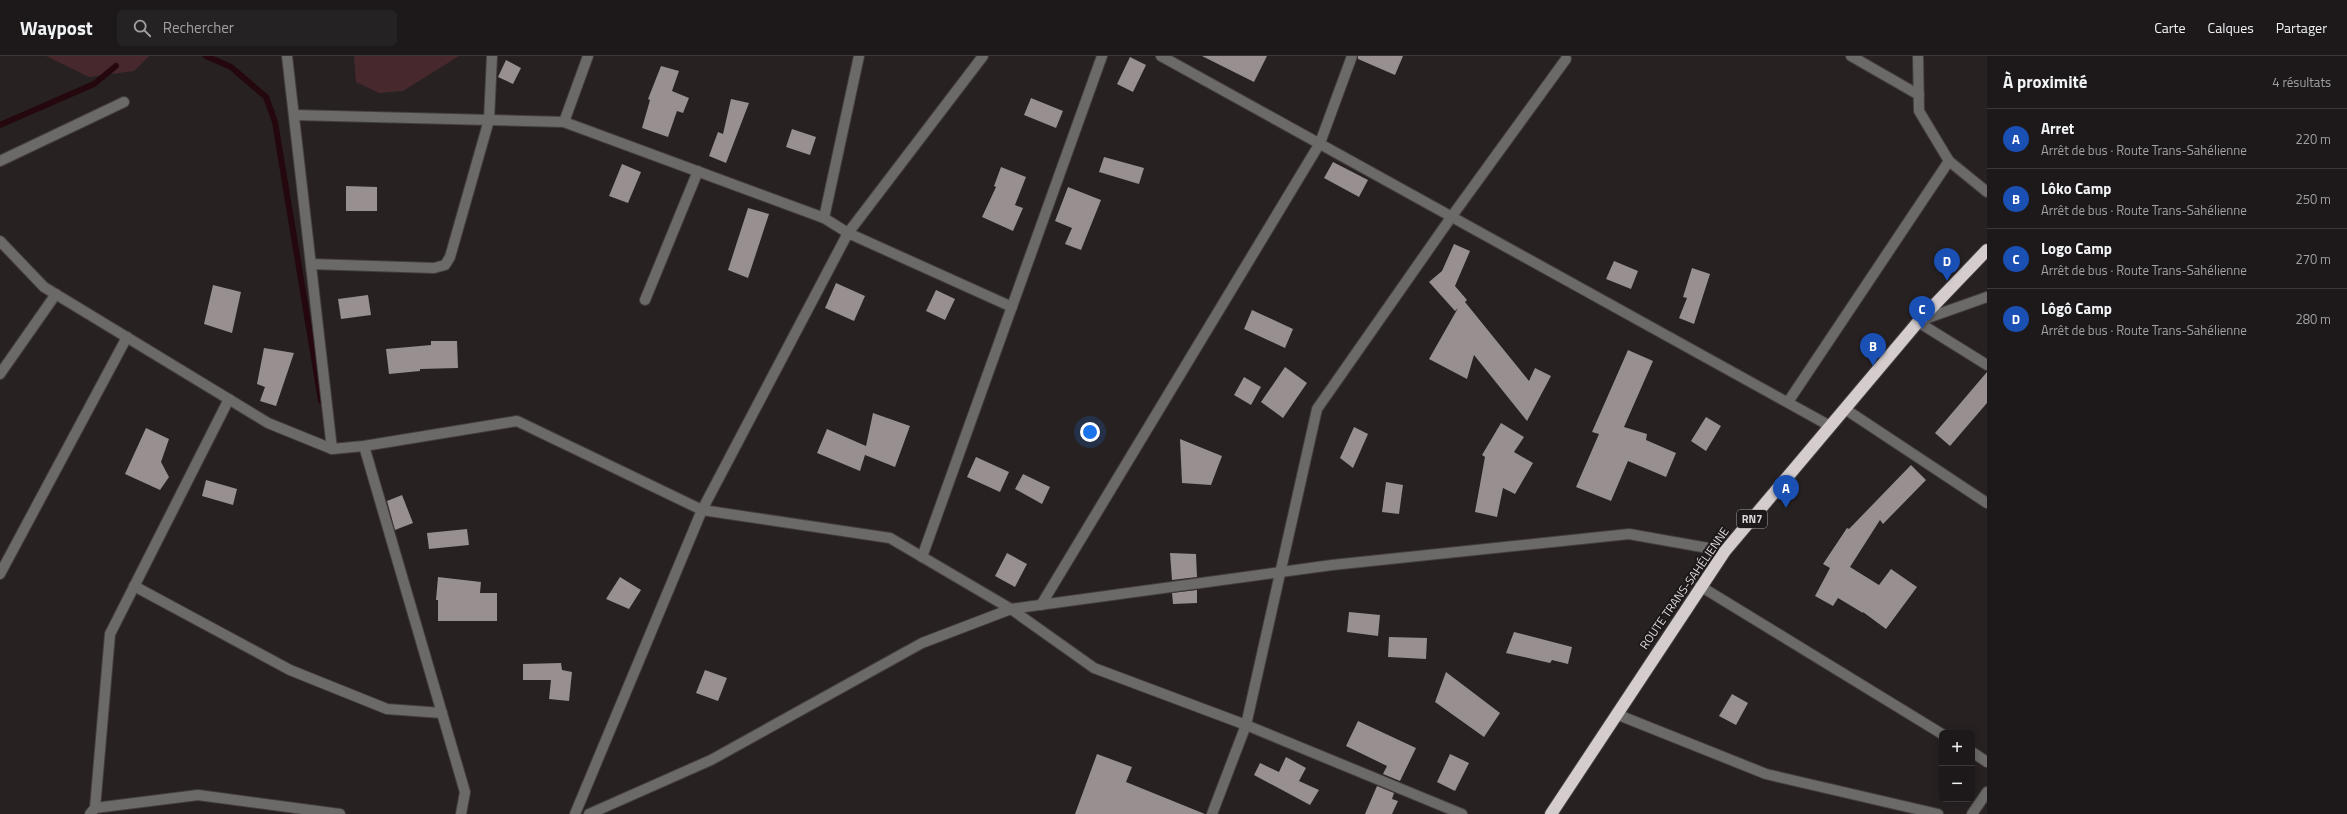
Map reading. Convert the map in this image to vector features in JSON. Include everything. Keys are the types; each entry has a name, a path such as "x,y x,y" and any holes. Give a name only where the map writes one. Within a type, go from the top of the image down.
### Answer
{"highway":[{"name":"ROUTE TRANS-SAHÉLIENNE","path":"1551,814 1700,586 1725,551 1918,322 1987,250"}],"street":[{"path":"288,56 332,449"},
{"path":"311,264 434,268 445,265 450,257 489,120 492,56"},
{"path":"564,122 588,56"},
{"path":"824,218 859,56"},
{"path":"576,814 702,510 848,234 983,56"},
{"path":"922,557 1102,56"},
{"path":"1160,56 1830,426"},
{"path":"1040,605 1320,143 1352,56"},
{"path":"1851,56 1919,95"},
{"path":"1918,56 1919,111 1948,161 1987,192"},
{"path":"1212,814 1246,725 1317,409 1452,216 1566,59"},
{"path":"0,161 124,102"},
{"path":"294,115 564,122 824,218 848,234 1012,307"},
{"path":"1788,402 1948,161"},
{"path":"645,300 698,171"},
{"path":"0,242 44,287 268,423 332,449 364,446 517,421 702,510 890,538 1010,609 1094,668 1246,725 1462,814"},
{"path":"0,374 56,294"},
{"path":"1918,322 1987,297"},
{"path":"1918,322 1987,365"},
{"path":"0,574 127,337"},
{"path":"229,399 110,634 93,811 198,795 340,814"},
{"path":"1845,409 1987,503"},
{"path":"364,446 465,792 461,814"},
{"path":"589,814 711,760 922,642 1010,609 1280,573 1629,534 1725,551"},
{"path":"134,586 290,670 387,709 442,714"},
{"path":"1700,586 1939,732"},
{"path":"1616,714 1766,774 1938,814"},
{"path":"1975,754 1987,762"},
{"path":"1972,814 1987,792"}],"shaded area":[{"path":"46,56 149,56 134,71 89,77"},
{"path":"354,56 459,56 403,91 379,93 356,82"}],"building":[{"path":"1202,56 1267,56 1254,82"},
{"path":"1358,56 1403,56 1395,75 1358,59"},
{"path":"1130,57 1146,65 1133,92 1117,84"},
{"path":"506,60 521,68 513,84 498,77"},
{"path":"661,66 679,71 672,91 689,98 683,113 677,111 668,137 642,128 650,100 648,99"},
{"path":"1031,98 1063,111 1056,128 1024,115"},
{"path":"731,99 749,103 726,163 709,156 718,132 723,134"},
{"path":"792,129 816,137 810,155 786,147"},
{"path":"1104,157 1144,168 1139,184 1099,172"},
{"path":"1333,162 1368,180 1359,197 1324,178"},
{"path":"622,164 641,172 628,203 609,196"},
{"path":"1001,167 1026,177 1015,205 1023,208 1013,231 982,217 996,187 994,186"},
{"path":"346,186 377,187 377,211 346,211"},
{"path":"1068,187 1101,200 1081,250 1065,244 1072,228 1055,221"},
{"path":"748,208 769,214 748,278 728,270"},
{"path":"1454,244 1470,251 1455,286 1467,300 1465,302 1529,381 1535,368 1551,376 1527,421 1474,355 1467,379 1429,359 1458,308 1455,311 1429,282 1442,271"},
{"path":"1614,261 1638,271 1631,289 1606,279"},
{"path":"1692,268 1710,274 1694,324 1679,318 1687,298 1683,297"},
{"path":"836,283 865,296 854,321 825,308"},
{"path":"213,285 241,292 232,333 204,324"},
{"path":"936,290 955,299 945,320 926,311"},
{"path":"368,295 371,315 341,319 338,299"},
{"path":"1252,310 1293,329 1285,348 1244,329"},
{"path":"431,341 457,341 458,368 420,369 420,371 389,374 386,349 431,345"},
{"path":"264,348 294,353 276,406 260,401 265,387 257,384"},
{"path":"1628,350 1653,361 1624,427 1647,434 1646,440 1676,453 1666,477 1628,461 1611,501 1576,487 1599,434 1592,432"},
{"path":"1285,367 1307,383 1283,418 1261,402"},
{"path":"1987,372 1987,403 1950,446 1935,433"},
{"path":"1244,377 1261,387 1251,405 1234,395"},
{"path":"873,413 910,426 895,467 865,455 860,471 817,453 827,429 866,446"},
{"path":"1706,417 1721,426 1706,451 1691,441"},
{"path":"1501,423 1524,437 1514,452 1533,463 1515,494 1503,488 1497,517 1475,512 1485,457 1482,455"},
{"path":"1354,427 1368,434 1353,468 1340,458"},
{"path":"146,428 169,439 161,462 169,477 160,490 125,474"},
{"path":"1180,439 1222,456 1211,485 1182,483"},
{"path":"976,457 1009,472 1000,492 967,477"},
{"path":"1911,465 1926,480 1883,524 1880,520 1850,567 1879,585 1891,569 1917,587 1886,629 1863,612 1838,598 1833,606 1815,596 1830,568 1823,564 1847,528 1849,529"},
{"path":"1023,474 1050,487 1042,504 1015,489"},
{"path":"206,480 237,489 233,505 202,496"},
{"path":"1386,482 1403,485 1399,514 1382,512"},
{"path":"402,495 413,523 395,530 387,501"},
{"path":"467,529 469,545 429,549 427,533"},
{"path":"1007,553 1027,564 1015,587 995,576"},
{"path":"1170,553 1196,554 1197,577 1172,580"},
{"path":"438,577 481,582 480,593 497,593 497,621 438,621 438,600 436,600"},
{"path":"620,577 641,590 629,609 606,599"},
{"path":"1197,590 1197,603 1173,604 1172,593"},
{"path":"1349,612 1380,615 1378,636 1347,632"},
{"path":"1514,632 1572,647 1568,664 1552,660 1550,663 1506,653"},
{"path":"1389,637 1427,638 1426,659 1388,657"},
{"path":"561,663 562,670 572,672 569,701 549,699 551,680 523,680 523,664"},
{"path":"705,670 727,678 718,701 696,693"},
{"path":"1446,672 1500,713 1484,737 1435,702"},
{"path":"1732,694 1748,703 1736,725 1719,716"},
{"path":"1358,721 1416,748 1400,781 1383,774 1387,766 1346,746"},
{"path":"1097,754 1132,767 1126,782 1205,814 1075,814"},
{"path":"1450,754 1469,763 1455,791 1437,782"},
{"path":"1286,757 1306,768 1299,781 1319,790 1310,805 1254,775 1260,763 1279,772"},
{"path":"1377,786 1394,793 1392,799 1398,801 1392,814 1365,814"}],"waterway":[{"path":"206,56 231,67 266,97 275,122 321,401"},
{"path":"0,125 94,84 116,66"}],"place":[{"name":"Lôgô Camp","path":"1947,281"},
{"name":"Logo Camp","path":"1922,329"},
{"name":"Lôko Camp","path":"1873,366"},
{"name":"Arret","path":"1786,508"}]}
